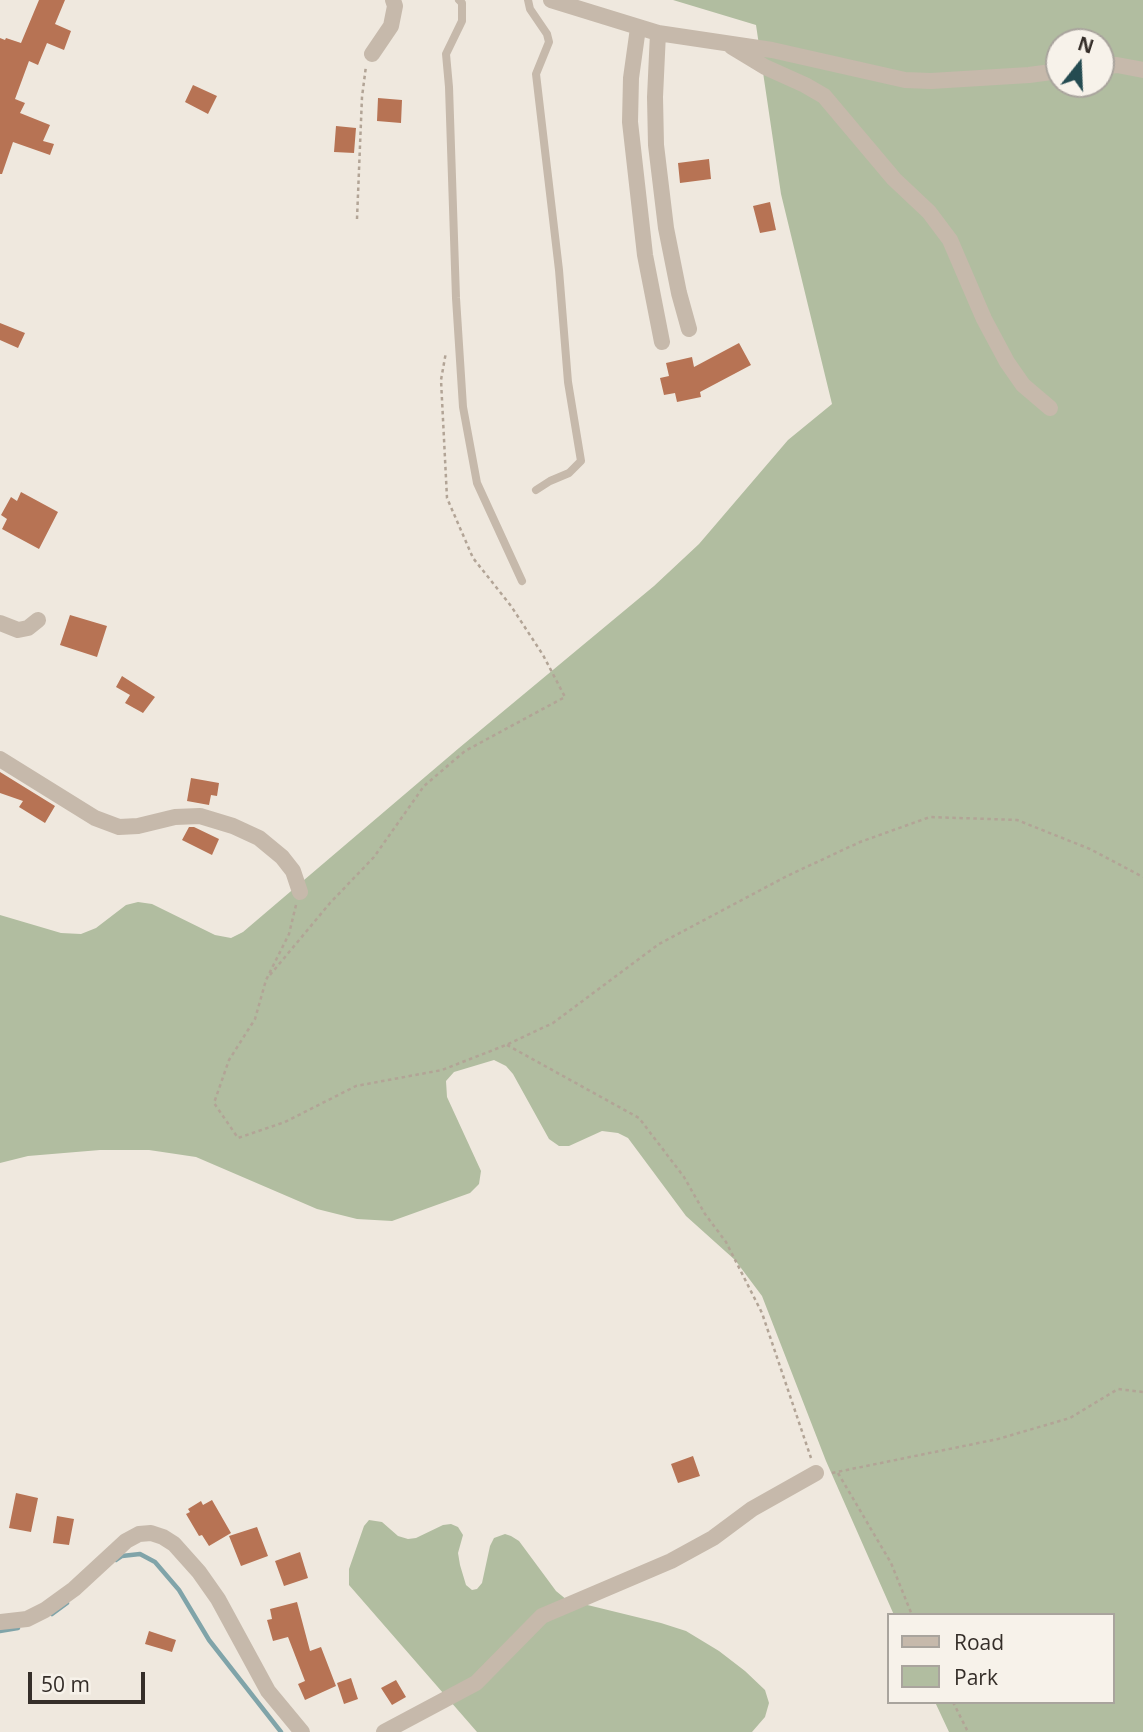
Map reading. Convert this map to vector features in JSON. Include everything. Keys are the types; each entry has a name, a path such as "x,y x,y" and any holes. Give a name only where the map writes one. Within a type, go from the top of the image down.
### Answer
{"street":[{"path":"372,54 391,26 395,5 393,0"},
{"path":"551,0 658,33 772,50 905,80 931,81 1045,73"},
{"path":"638,28 631,78 630,122 645,255 662,342"},
{"path":"658,33 656,145 666,228 689,329"},
{"path":"727,43 765,67 824,96 894,179 929,212 950,240 984,318 1007,362 1024,385 1051,408"},
{"path":"1115,65 1143,70"},
{"path":"0,624 18,630 28,628 38,620"},
{"path":"0,759 95,817 119,827 138,826 175,817 200,816 233,825 259,838 282,857 293,870 300,892"},
{"path":"384,1732 476,1683 542,1616 671,1561 713,1538 752,1509 816,1473"},
{"path":"0,1622 27,1619 45,1610 126,1541 139,1534 151,1533 163,1537 174,1544 199,1572 218,1599 268,1691 302,1732"}],"lane":[{"path":"460,0 461,21 446,54 463,407 477,483 522,581"},
{"path":"528,0 530,9 547,34 549,42 536,74 559,270 568,382 581,461 569,473 536,490"}],"path":[{"path":"357,219 362,97 366,67 372,54"},
{"path":"265,981 330,903 374,857 424,786 465,751 565,697 543,655 511,606 473,558 447,498 441,380 447,348"},
{"path":"300,892 289,934 265,981 255,1019 229,1060 214,1103 238,1138 285,1122 356,1086 442,1070 506,1045 553,1023 659,944 787,876 860,842 930,817 1017,820 1090,849 1143,877"},
{"path":"506,1045 639,1118 684,1177 705,1214 726,1242 762,1313 816,1473 838,1473 920,1453 998,1439 1070,1418 1118,1389 1143,1392"},
{"path":"838,1473 891,1563 911,1613"},
{"path":"954,1704 968,1732"}],"green space":[{"path":"673,0 1143,0 1143,1732 949,1732 936,1704 1115,1704 1115,1613 893,1613 826,1461 762,1296 735,1260 686,1216 628,1138 618,1133 602,1131 569,1146 559,1146 549,1139 513,1074 506,1066 494,1060 454,1072 446,1081 447,1097 481,1171 479,1184 470,1193 392,1221 357,1219 317,1209 196,1157 149,1150 100,1150 28,1156 0,1163 0,915 61,933 81,934 96,928 126,905 138,902 152,904 215,935 231,938 243,932 654,586 699,544 788,440 832,404 781,194 756,25"},
{"path":"369,1520 382,1522 398,1536 408,1539 443,1525 458,1527 463,1535 458,1553 460,1565 466,1585 472,1590 482,1583 494,1538 505,1534 511,1536 519,1541 556,1591 567,1600 686,1631 719,1651 765,1690 769,1703 765,1717 752,1732 477,1732 349,1585 349,1569 364,1526"}],"building":[{"path":"39,0 65,0 55,24 71,31 64,50 47,43 38,65 29,61 15,99 25,103 20,113 50,125 43,141 54,144 50,155 13,142 0,174 0,38 21,43"},
{"path":"193,85 217,96 208,114 185,102"},
{"path":"378,98 402,100 401,123 377,121"},
{"path":"336,126 356,128 354,153 334,152"},
{"path":"709,159 711,179 680,183 678,163"},
{"path":"770,202 776,230 760,233 753,206"},
{"path":"0,323 25,333 18,348 0,340"},
{"path":"739,343 751,365 700,392 701,397 677,402 675,393 664,395 660,378 669,376 666,363 692,357 694,367"},
{"path":"21,492 58,512 39,549 2,529 7,519 1,515 11,497 17,501"},
{"path":"70,615 107,626 97,657 60,645"},
{"path":"122,676 155,697 143,713 125,703 130,695 116,687"},
{"path":"0,772 55,806 45,823 19,807 23,801 0,793"},
{"path":"191,778 219,783 217,796 211,795 209,805 187,801"},
{"path":"189,827 219,839 212,855 182,840"},
{"path":"693,1456 700,1476 678,1483 671,1464"},
{"path":"16,1493 38,1498 31,1532 9,1528"},
{"path":"212,1500 231,1533 209,1546 202,1535 199,1536 186,1514 190,1512 188,1509 201,1501 203,1505"},
{"path":"57,1516 74,1519 69,1545 53,1543"},
{"path":"257,1527 268,1556 241,1566 229,1536"},
{"path":"300,1552 308,1578 284,1586 275,1561"},
{"path":"297,1602 310,1651 321,1647 336,1686 305,1700 298,1684 305,1681 288,1637 273,1641 267,1620 272,1619 270,1609"},
{"path":"149,1631 176,1640 172,1652 145,1644"},
{"path":"351,1678 358,1699 344,1704 337,1683"},
{"path":"396,1680 406,1697 392,1705 381,1688"}],"waterway":[{"path":"116,1560 122,1556 140,1554 155,1562 179,1590 209,1640 281,1732"},
{"path":"52,1614 67,1603"},
{"path":"0,1631 18,1628"}]}
